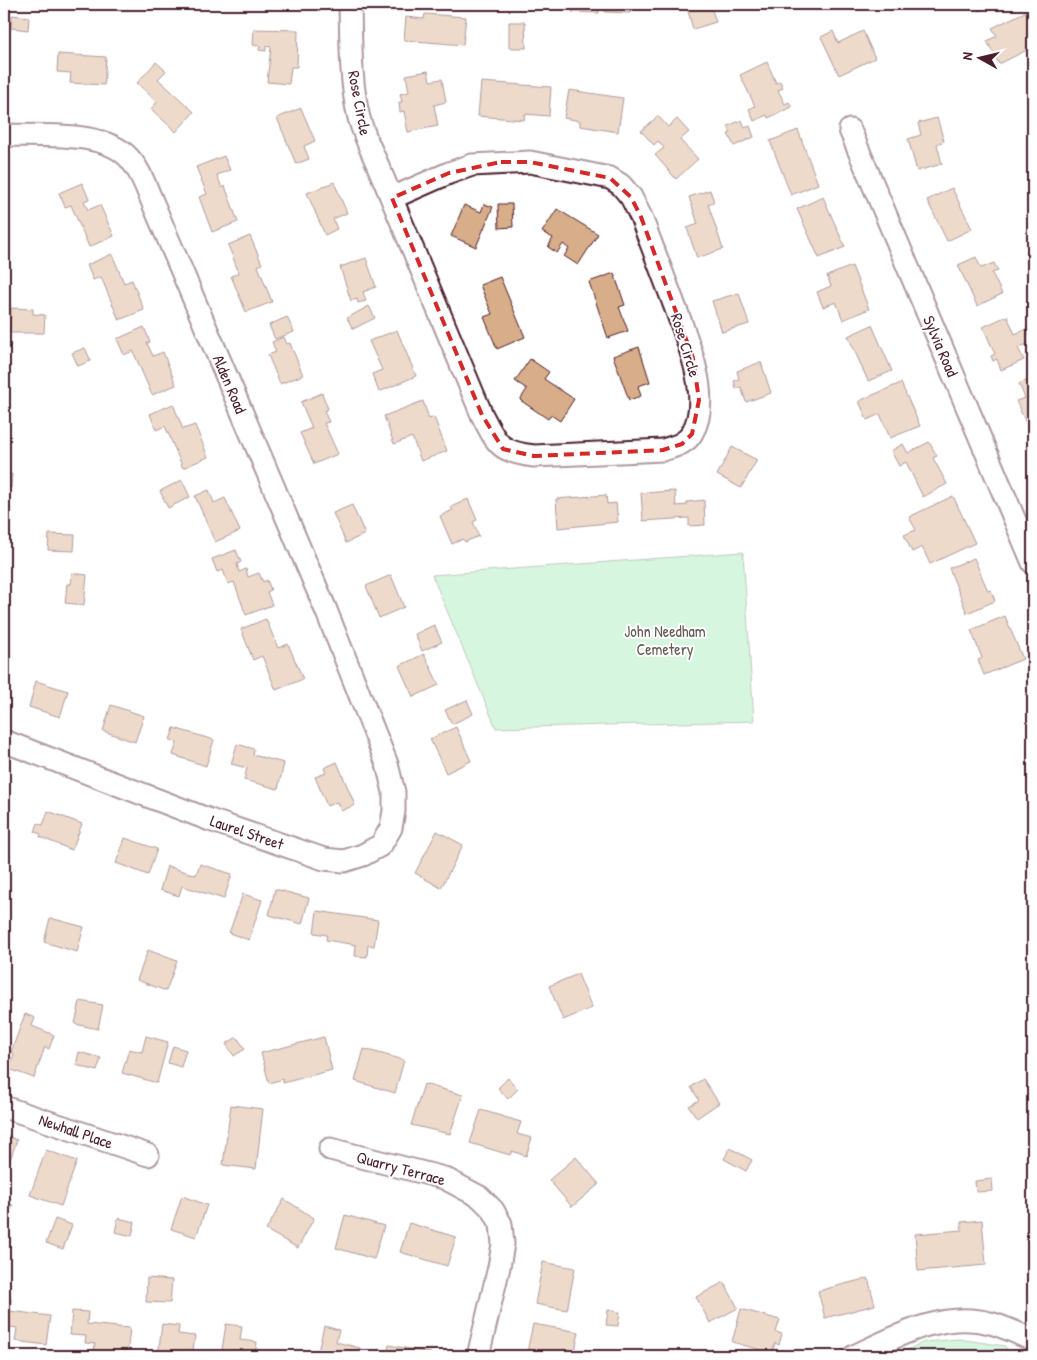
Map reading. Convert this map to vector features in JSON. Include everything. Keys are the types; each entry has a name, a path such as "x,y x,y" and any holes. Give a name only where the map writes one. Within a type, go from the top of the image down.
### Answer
{"street":[{"name":"Rose Circle","path":"350,4 352,73 359,116 366,139 482,415 494,438 503,449 517,454 534,456 663,450 682,444 692,434 698,417 699,400 693,358 641,217 631,197 621,185 610,178 577,170 530,162 501,162 472,165 448,173 392,198"},
{"name":"Sylvia Road","path":"850,130 1033,562"},
{"name":"Alden Road","path":"4,135 91,138 110,145 125,154 136,167 326,610 375,734"},
{"name":"Laurel Street","path":"4,741 210,820 324,859 344,861 363,855 381,846 391,828 394,811 394,792 387,764 375,734"},
{"name":"Newhall Place","path":"4,1107 148,1155"},
{"name":"Quarry Terrace","path":"330,1149 444,1178 480,1197 493,1210 501,1224 503,1244 500,1267 478,1356"},
{"path":"854,1356 933,1322 963,1320 988,1322 1033,1340"}],"highlighted area":[{"path":"501,162 530,162 610,178 631,197 641,217 693,358 699,400 692,434 682,444 663,450 534,456 503,449 482,415 392,198 449,173"}],"green space":[{"name":"John Needham Cemetery","path":"743,552 754,721 496,728 432,575"},
{"path":"959,1339 1005,1346 1010,1356 894,1356 924,1342"}],"building":[{"path":"572,4 599,4 599,13 572,12"},
{"path":"605,4 630,4 630,13 605,12"},
{"path":"686,4 710,4 716,22 693,29"},
{"path":"975,4 994,4 979,11"},
{"path":"1031,9 1033,14 1033,47 999,64 987,41 997,36 992,28"},
{"path":"425,14 466,17 463,45 404,40 406,17 424,19"},
{"path":"12,15 29,17 28,30 11,28"},
{"path":"509,22 525,22 526,48 509,48"},
{"path":"254,29 298,30 297,67 291,67 289,84 267,82 271,47 266,46 266,51 259,50 260,46 253,45"},
{"path":"833,31 838,43 863,31 875,58 839,75 821,37"},
{"path":"58,54 106,57 104,85 70,83 71,73 57,72"},
{"path":"156,62 166,71 158,79 194,112 176,132 151,109 157,102 137,83"},
{"path":"767,62 776,83 780,81 783,88 778,90 785,104 789,102 792,107 768,118 767,115 754,121 749,109 755,106 740,75"},
{"path":"428,71 430,81 442,79 446,102 434,105 438,126 408,132 404,111 400,112 399,102 402,102 400,94 409,92 406,75"},
{"path":"481,82 551,87 549,116 525,114 524,120 478,116"},
{"path":"569,90 623,98 618,132 580,126 580,121 564,118"},
{"path":"301,108 315,141 304,146 309,159 296,164 277,118"},
{"path":"658,116 668,127 677,119 689,132 680,140 698,159 676,179 655,155 664,148 658,141 654,145 641,131"},
{"path":"937,118 944,141 937,144 942,164 917,171 908,139 921,135 918,123"},
{"path":"742,120 745,128 750,126 754,137 734,146 728,134 731,133 728,126"},
{"path":"798,130 818,184 791,195 770,141"},
{"path":"224,156 230,170 217,175 222,188 225,186 238,222 212,232 199,197 207,194 196,167"},
{"path":"334,182 347,213 333,219 337,229 325,235 307,193"},
{"path":"82,183 89,199 84,201 88,210 100,205 114,236 89,247 71,205 65,207 59,193"},
{"path":"952,188 972,229 947,241 927,200"},
{"path":"710,190 714,202 708,204 723,249 697,258 687,228 698,224 689,197"},
{"path":"823,197 845,247 819,258 797,209"},
{"path":"484,204 493,207 476,247 451,236 464,205 481,212"},
{"path":"498,204 512,204 513,227 499,228"},
{"path":"557,209 598,234 578,265 564,256 569,249 563,244 557,253 548,247 553,238 542,232"},
{"path":"250,236 262,264 258,266 272,302 246,312 231,276 239,273 228,245"},
{"path":"112,254 124,283 132,280 144,310 119,320 101,277 93,280 87,265"},
{"path":"976,257 981,268 994,263 998,271 992,273 1002,294 977,306 958,265"},
{"path":"366,258 376,287 363,292 366,301 358,303 357,299 351,301 340,267"},
{"path":"852,266 869,309 843,320 836,302 823,307 817,292 831,286 827,276"},
{"path":"614,273 625,305 619,307 628,331 608,338 589,282"},
{"path":"500,277 525,337 497,349 484,317 492,314 480,285"},
{"path":"739,293 749,324 722,332 712,301"},
{"path":"369,306 375,318 353,329 347,318"},
{"path":"11,308 33,309 33,314 45,315 44,333 10,333"},
{"path":"1007,316 1015,334 1026,329 1032,342 1018,348 1024,360 1001,370 997,359 993,361 991,356 995,354 983,327"},
{"path":"287,317 294,332 275,339 269,325"},
{"path":"872,325 892,371 868,381 848,336"},
{"path":"144,327 150,342 147,343 153,356 163,352 176,385 152,395 133,351 124,355 117,339"},
{"path":"397,330 416,376 379,392 372,374 382,370 369,341"},
{"path":"284,337 287,344 290,343 303,375 280,384 268,355 276,352 272,342"},
{"path":"639,347 650,382 638,386 641,396 629,400 613,356"},
{"path":"85,348 91,361 78,366 72,353"},
{"path":"530,359 549,372 544,379 574,399 560,421 551,415 548,419 520,400 527,389 515,381"},
{"path":"761,362 771,393 746,402 741,387 736,389 734,381 739,379 737,371"},
{"path":"1033,378 1033,431 1030,432 1016,401 1025,398 1019,384"},
{"path":"901,383 920,426 890,438 880,414 867,420 859,401"},
{"path":"322,393 328,409 324,411 329,422 324,423 338,454 314,464 300,433 312,428 301,402"},
{"path":"423,401 429,419 434,417 447,451 421,461 412,437 394,444 384,416"},
{"path":"173,404 183,429 195,425 208,457 183,468 165,426 156,430 150,414"},
{"path":"929,442 937,456 933,458 947,484 923,497 906,462 899,466 891,451 903,444 908,453"},
{"path":"732,447 757,460 741,488 717,475"},
{"path":"4,474 12,474 11,488 4,488"},
{"path":"182,480 190,497 168,508 160,491"},
{"path":"209,490 214,503 225,498 240,531 215,542 195,496"},
{"path":"675,491 676,506 687,505 687,502 704,500 705,525 689,526 689,518 643,521 641,493"},
{"path":"606,495 607,504 616,503 618,522 558,528 556,499"},
{"path":"953,496 975,543 930,564 922,547 912,552 904,535 916,530 909,517"},
{"path":"468,499 477,520 473,522 479,536 465,542 463,539 452,544 440,516 453,510 451,507"},
{"path":"352,505 365,534 346,543 333,513"},
{"path":"49,534 75,535 74,551 48,550"},
{"path":"236,550 241,562 237,564 239,572 246,569 248,577 259,573 263,582 267,580 271,590 267,592 272,605 246,615 234,582 228,584 223,570 217,572 212,559"},
{"path":"974,558 988,591 991,590 995,601 967,613 949,568"},
{"path":"72,573 87,575 84,605 65,603 67,584 71,584"},
{"path":"391,575 404,607 379,618 366,586"},
{"path":"1005,616 1023,659 984,675 978,660 982,658 971,630"},
{"path":"266,619 278,648 288,644 303,679 276,690 262,656 253,660 241,629"},
{"path":"434,625 442,642 422,651 415,634"},
{"path":"424,654 439,685 413,697 399,666"},
{"path":"36,681 68,691 60,717 29,707"},
{"path":"467,700 473,714 452,724 445,710"},
{"path":"111,705 144,716 135,742 103,731"},
{"path":"456,727 471,761 446,773 430,739"},
{"path":"174,728 214,740 206,766 173,755 177,742 170,740"},
{"path":"237,744 254,749 253,755 284,763 278,789 244,780 247,768 231,764"},
{"path":"337,762 355,805 341,811 337,802 327,806 315,777 326,773 324,768"},
{"path":"48,811 82,824 72,850 40,837 41,834 35,832 38,823 43,825"},
{"path":"437,831 463,845 441,888 415,873"},
{"path":"125,838 157,849 148,875 116,863"},
{"path":"200,864 232,874 224,899 182,886 179,896 160,890 167,866 196,875"},
{"path":"275,889 309,898 302,924 269,915"},
{"path":"243,894 262,900 249,940 229,933"},
{"path":"317,911 378,920 374,946 368,945 367,957 355,956 356,945 326,940 327,935 314,933"},
{"path":"50,918 84,927 77,952 44,942"},
{"path":"148,950 177,961 166,991 137,980"},
{"path":"578,974 592,1008 563,1020 549,986"},
{"path":"80,1001 103,1005 98,1029 75,1024"},
{"path":"25,1014 35,1018 32,1026 54,1035 49,1049 45,1047 34,1078 9,1069 14,1054 11,1052"},
{"path":"146,1036 168,1042 157,1083 122,1073 129,1049 142,1052"},
{"path":"237,1037 245,1049 234,1056 226,1044"},
{"path":"324,1037 332,1070 283,1083 283,1079 269,1083 261,1053"},
{"path":"173,1046 186,1050 181,1067 168,1063"},
{"path":"364,1049 404,1060 395,1093 355,1081"},
{"path":"79,1052 101,1058 97,1071 76,1065"},
{"path":"508,1078 518,1089 508,1099 498,1088"},
{"path":"703,1079 719,1103 697,1118 689,1106 699,1100 691,1087"},
{"path":"424,1084 463,1095 450,1134 411,1125"},
{"path":"231,1105 263,1109 256,1169 223,1165"},
{"path":"481,1110 521,1122 517,1134 532,1138 526,1156 512,1151 510,1155 470,1143"},
{"path":"4,1135 17,1140 4,1177"},
{"path":"730,1148 752,1160 746,1171 724,1159"},
{"path":"46,1150 77,1161 61,1206 30,1195"},
{"path":"576,1157 599,1184 572,1207 549,1180"},
{"path":"992,1179 993,1191 976,1192 975,1181"},
{"path":"182,1196 207,1205 196,1237 171,1229"},
{"path":"284,1199 314,1218 298,1248 266,1230"},
{"path":"4,1202 13,1205 7,1222 4,1221"},
{"path":"345,1215 384,1226 374,1259 336,1248"},
{"path":"118,1218 135,1222 132,1236 115,1232"},
{"path":"55,1219 72,1225 63,1249 46,1243"},
{"path":"982,1220 986,1265 918,1271 915,1234 962,1230 961,1222"},
{"path":"409,1223 456,1237 447,1266 400,1252"},
{"path":"543,1262 575,1268 567,1310 535,1304"},
{"path":"147,1278 172,1280 170,1303 146,1302"},
{"path":"868,1278 875,1305 825,1318 818,1291"},
{"path":"724,1282 738,1308 710,1323 696,1297"},
{"path":"4,1298 11,1299 10,1311 50,1316 46,1345 15,1341 17,1328 4,1326"},
{"path":"741,1309 780,1320 776,1332 782,1334 779,1345 775,1343 772,1353 732,1342"},
{"path":"608,1310 620,1312 618,1326 606,1325"},
{"path":"72,1311 88,1312 87,1324 130,1328 127,1355 94,1352 95,1344 85,1343 86,1336 70,1335"},
{"path":"162,1324 179,1326 178,1334 195,1336 192,1356 158,1356"},
{"path":"226,1324 242,1326 240,1340 257,1342 255,1356 221,1356"},
{"path":"533,1324 579,1332 574,1356 532,1356 533,1353 527,1352"},
{"path":"324,1326 339,1330 336,1342 360,1348 358,1356 317,1356"},
{"path":"389,1345 431,1353 430,1356 387,1356"}]}
